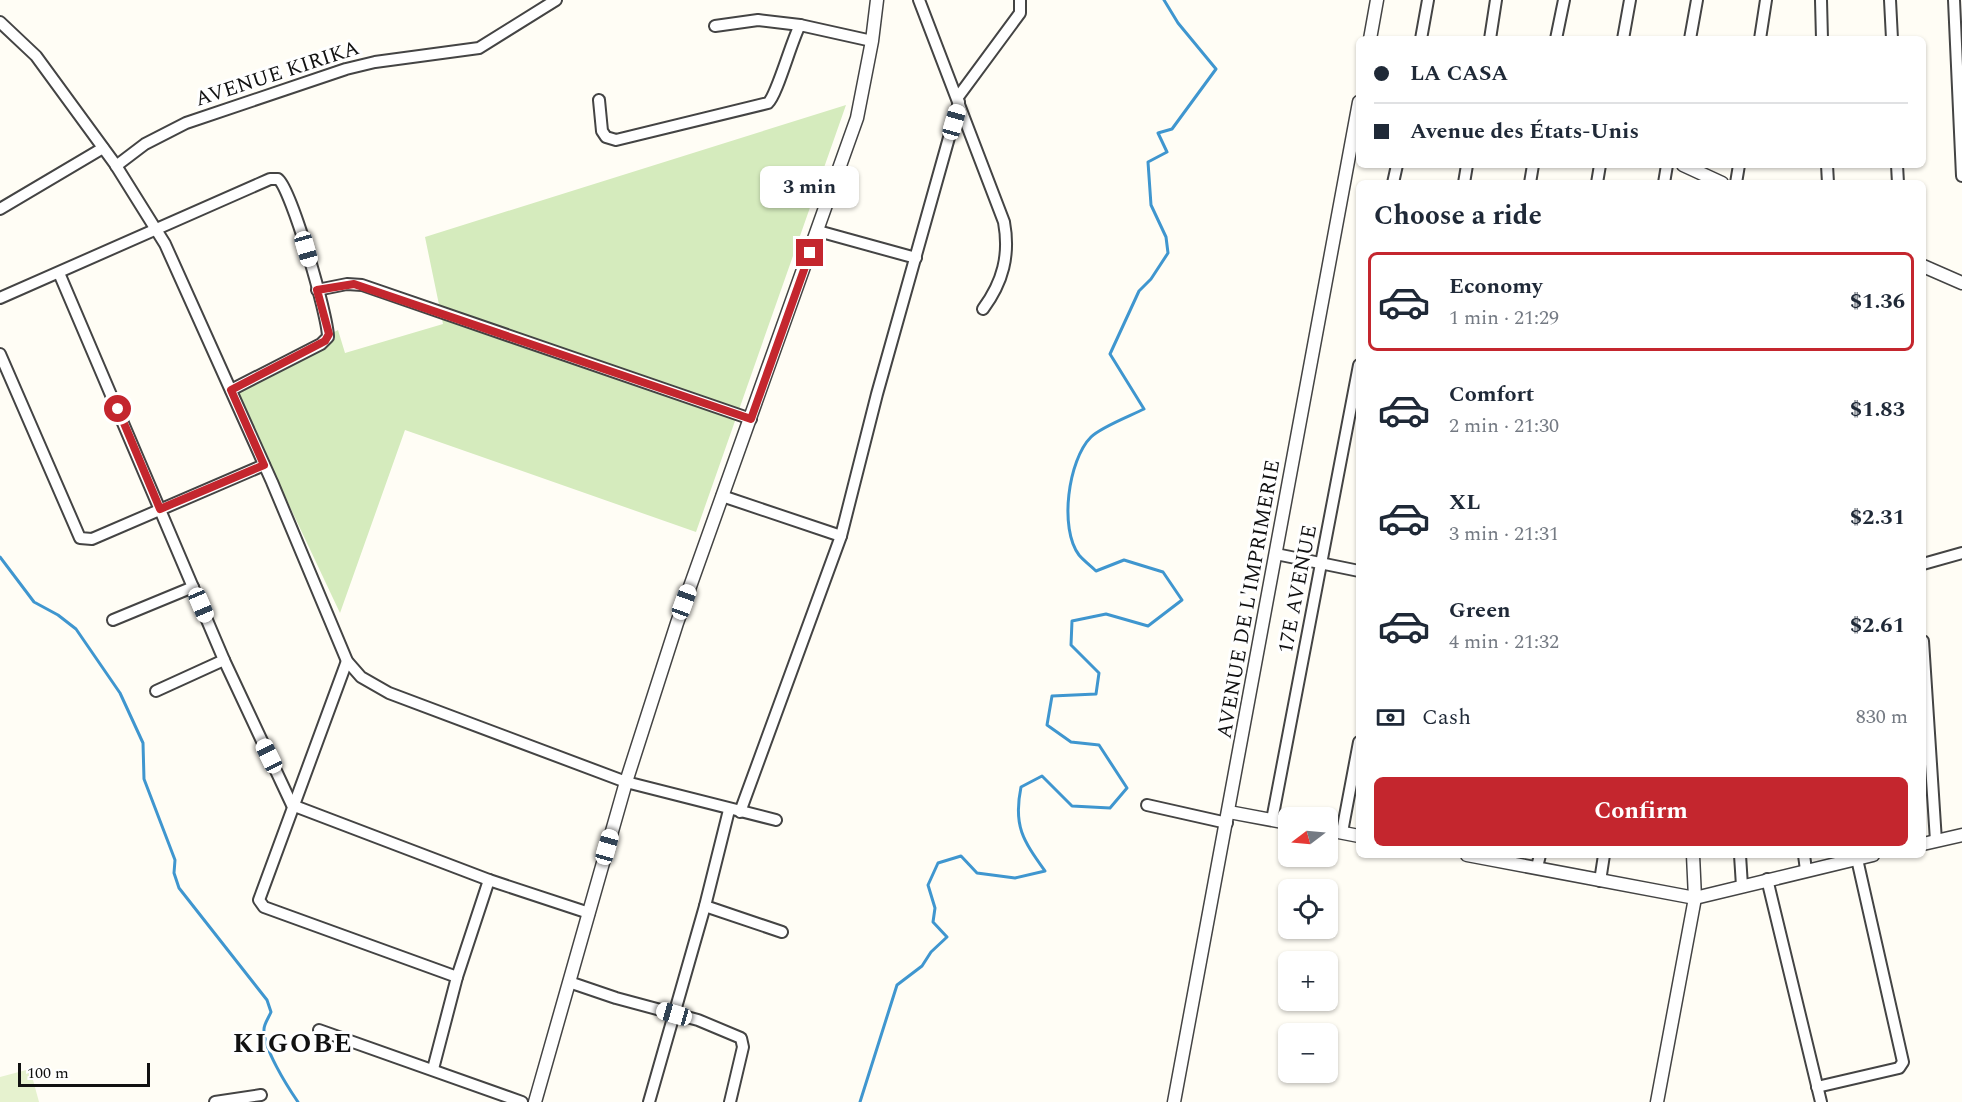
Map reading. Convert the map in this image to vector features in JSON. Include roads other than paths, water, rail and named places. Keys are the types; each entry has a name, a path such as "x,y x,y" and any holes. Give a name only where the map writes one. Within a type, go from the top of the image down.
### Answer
{"street":[{"name":"AVENUE KIRIKA","path":"116,166 145,144 186,123 346,69 375,62 479,48 556,0"},
{"path":"535,1102 626,782 677,622 860,109 877,0"},
{"path":"919,0 1004,222 1008,242 997,289 983,309"},
{"path":"649,1102 705,906 735,811 841,536 958,99 1020,13 1020,0"},
{"path":"1374,36 1377,0"},
{"path":"1422,36 1428,0"},
{"path":"1490,36 1496,0"},
{"path":"1558,36 1564,0"},
{"path":"1624,36 1630,0"},
{"path":"1690,36 1696,0"},
{"path":"1760,36 1766,0"},
{"path":"1821,0 1822,36"},
{"path":"1890,0 1892,36"},
{"path":"1954,0 1962,176"},
{"path":"716,26 758,20 800,25 872,41"},
{"path":"0,22 33,53 116,166 157,230 264,465 346,661 362,678 389,693 626,782 776,820"},
{"path":"599,100 602,131 606,137 613,140 764,104 775,94 789,48 800,25"},
{"name":"AVENUE DE L'IMPRIMERIE","path":"1174,1102 1356,118"},
{"path":"0,209 103,148"},
{"path":"1690,168 1716,180"},
{"path":"0,298 270,179 278,179 286,187 329,334 325,341 231,390"},
{"path":"818,231 916,258"},
{"path":"1926,267 1962,283"},
{"path":"59,273 224,660 292,805 489,880 589,913"},
{"path":"317,290 347,284 362,285 751,419"},
{"path":"0,354 77,534 84,539 92,539 264,465"},
{"name":"17E AVENUE","path":"1272,820 1356,381"},
{"path":"723,496 841,536"},
{"path":"1926,563 1962,553"},
{"path":"1276,554 1356,571"},
{"path":"113,620 193,587"},
{"path":"156,691 224,660"},
{"path":"346,661 259,900 264,907 458,977"},
{"path":"1926,687 1936,841"},
{"path":"1342,832 1356,758"},
{"path":"1147,805 1228,818 1278,821"},
{"path":"1338,831 1356,835"},
{"path":"1926,843 1962,835"},
{"path":"1504,858 1538,861 1600,881 1695,898 1860,858"},
{"path":"1600,881 1604,858"},
{"path":"1657,1102 1695,898 1693,858"},
{"path":"1740,858 1742,886"},
{"path":"1804,858 1806,870"},
{"path":"1817,1087 1899,1068 1903,1062 1857,859"},
{"path":"1767,879 1821,1102"},
{"path":"433,1069 458,977 489,880"},
{"path":"705,906 782,932"},
{"path":"569,982 698,1020 741,1038 743,1047 730,1102"},
{"path":"319,1030 522,1102"},
{"path":"218,1102 261,1095"}],"waterway":[{"path":"860,1102 897,985 922,966 931,952 947,937 933,922 935,908 928,885 938,863 961,856 977,873 1015,878 1045,871 1026,841 1019,823 1021,787 1042,776 1072,806 1110,808 1127,788 1099,745 1071,742 1047,725 1052,696 1096,694 1099,673 1071,645 1072,621 1106,614 1148,626 1182,600 1163,572 1124,560 1096,571 1079,555 1073,543 1068,512 1069,495 1077,461 1091,437 1102,429 1144,409 1110,354 1139,291 1151,279 1168,253 1166,237 1151,205 1148,162 1167,152 1158,133 1172,129 1216,69 1178,23 1164,0"},
{"path":"0,557 34,602 58,615 76,629 120,693 143,743 144,779 175,860 174,873 179,888 267,1000 271,1012 264,1029 267,1046 276,1067 298,1102"}],"district":[{"name":"KIGOBE","path":"293,1043"}]}
